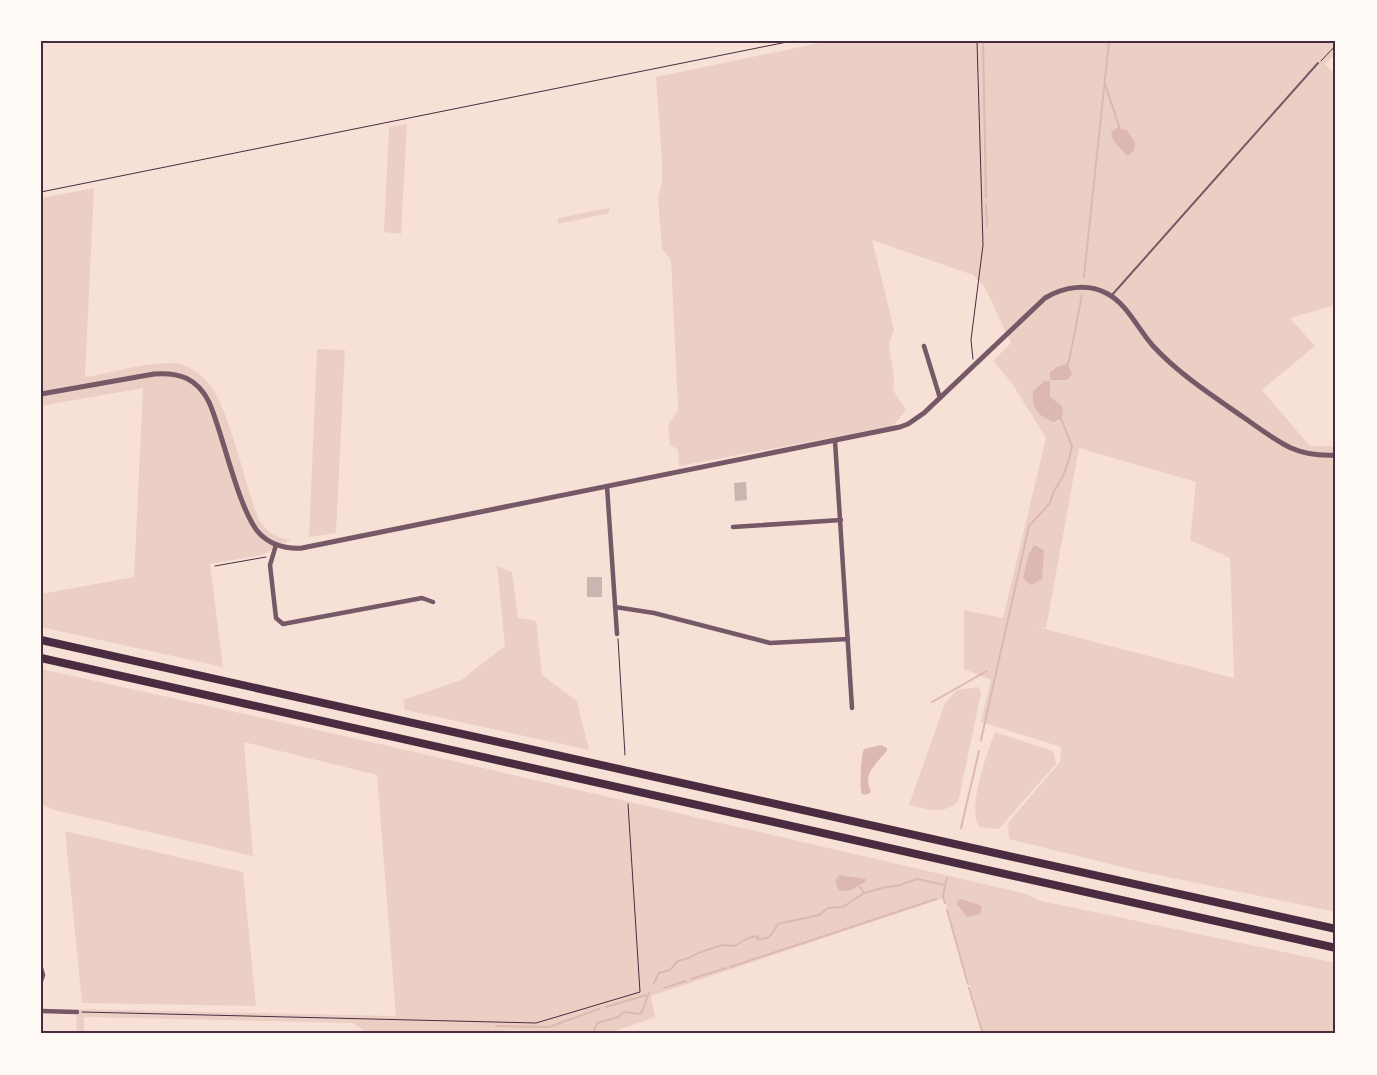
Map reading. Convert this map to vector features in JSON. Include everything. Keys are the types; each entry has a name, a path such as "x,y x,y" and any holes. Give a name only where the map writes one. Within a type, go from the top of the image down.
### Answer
{"highway":[{"path":"41,640 1336,929"},
{"path":"41,658 1336,948"}],"street":[{"path":"41,394 154,374 173,373 188,378 198,386 209,402 251,522 262,536 276,545 296,548 835,441 908,424 940,398 1045,298 1057,292 1089,288 1112,296 1165,358 1232,410 1292,448 1315,454 1336,455"},
{"path":"924,346 940,398"},
{"path":"835,441 852,708"},
{"path":"607,486 617,634"},
{"path":"733,527 841,520"},
{"path":"276,545 270,569 276,618 283,624 422,598 433,602"},
{"path":"615,607 654,614 770,643 848,639"},
{"path":"41,968 41,981"},
{"path":"41,1011 77,1012"}],"lane":[{"path":"1112,296 1318,63"}],"path":[{"path":"41,192 792,41"},
{"path":"976,364 972,357 970,346 983,245 977,41"},
{"path":"1318,63 1336,45"},
{"path":"215,566 272,556"},
{"path":"617,634 625,755"},
{"path":"77,1012 536,1024 640,992 628,804"}],"shaded area":[{"path":"829,41 1336,41 1336,53 1325,64 1336,76 1336,305 1290,318 1315,346 1262,390 1310,446 1336,446 1336,912 1134,870 1009,839 1008,823 1060,762 1061,747 981,722 991,680 964,669 964,610 1003,618 1046,438 1011,382 993,361 1011,343 984,286 973,275 872,240 894,329 889,345 894,379 893,390 906,410 893,426 679,466 678,450 670,445 668,425 678,410 671,260 662,249 658,198 662,181 662,162 656,77","holes":["1079,448 1196,482 1190,540 1230,558 1234,678 1037,627 1046,628"]},
{"path":"407,124 401,234 384,232 389,127"},
{"path":"1117,128 1127,130 1135,143 1134,151 1127,156 1113,140 1111,132"},
{"path":"94,188 85,377 161,363 181,364 198,373 214,391 222,407 259,520 273,534 291,540 262,555 210,564 223,667 41,627 41,594 134,577 143,388 41,406 41,198"},
{"path":"609,208 609,213 558,224 558,218"},
{"path":"317,349 345,350 336,533 309,537"},
{"path":"1068,364 1072,374 1067,380 1050,380 1050,372 1059,366"},
{"path":"1045,381 1050,381 1050,397 1062,406 1063,413 1061,419 1053,422 1043,417 1037,411 1033,402 1033,391"},
{"path":"1034,545 1044,550 1042,579 1031,585 1023,578 1028,556"},
{"path":"497,566 512,572 518,618 536,621 542,675 577,701 589,750 405,710 403,700 461,680 505,646"},
{"path":"41,669 380,744 1027,894 1037,900 1336,963 1336,1034 984,1034 944,898 651,996 655,1017 607,1034 548,1034 548,1031 506,1030 501,1034 369,1034 353,1023 84,1017 84,1034 77,1034 76,1009 396,1016 377,775 244,742 253,856 54,810 41,804"},
{"path":"979,687 981,694 958,802 946,809 940,810 909,805 945,703 957,690"},
{"path":"995,732 1053,751 1056,764 999,829 979,827 975,807 987,753"},
{"path":"881,745 887,748 887,751 869,775 868,780 871,792 866,795 862,794 861,772 864,749"},
{"path":"65,831 243,872 256,1006 82,1003"},
{"path":"839,875 866,879 865,882 851,890 839,891 835,881"},
{"path":"960,899 980,905 982,907 980,914 967,917 956,903"}],"building":[{"path":"746,482 747,500 735,501 734,483"},
{"path":"587,577 602,577 602,597 587,597"}],"waterway":[{"path":"983,41 986,197"},
{"path":"1084,277 1109,41"},
{"path":"1105,84 1120,129"},
{"path":"986,204 987,226"},
{"path":"1066,366 1069,361 1082,295"},
{"path":"981,740 1029,526 1050,503 1069,459 1072,446 1060,416"},
{"path":"932,702 987,671"},
{"path":"961,828 979,751"},
{"path":"654,983 659,973 670,970 678,961 722,945 735,946 748,938 758,936 757,939 768,938 778,924 819,915 828,908 843,907 864,893 897,886 917,879 945,885 947,879"},
{"path":"945,886 943,897 945,903"},
{"path":"860,887 864,893"},
{"path":"730,967 936,899"},
{"path":"947,910 968,984"},
{"path":"691,979 726,968"},
{"path":"664,988 686,981"},
{"path":"969,988 983,1034"},
{"path":"593,1034 597,1023 618,1017 624,1012 641,1014 649,993"},
{"path":"606,1007 646,995"},
{"path":"496,1026 549,1027 599,1009"}]}
